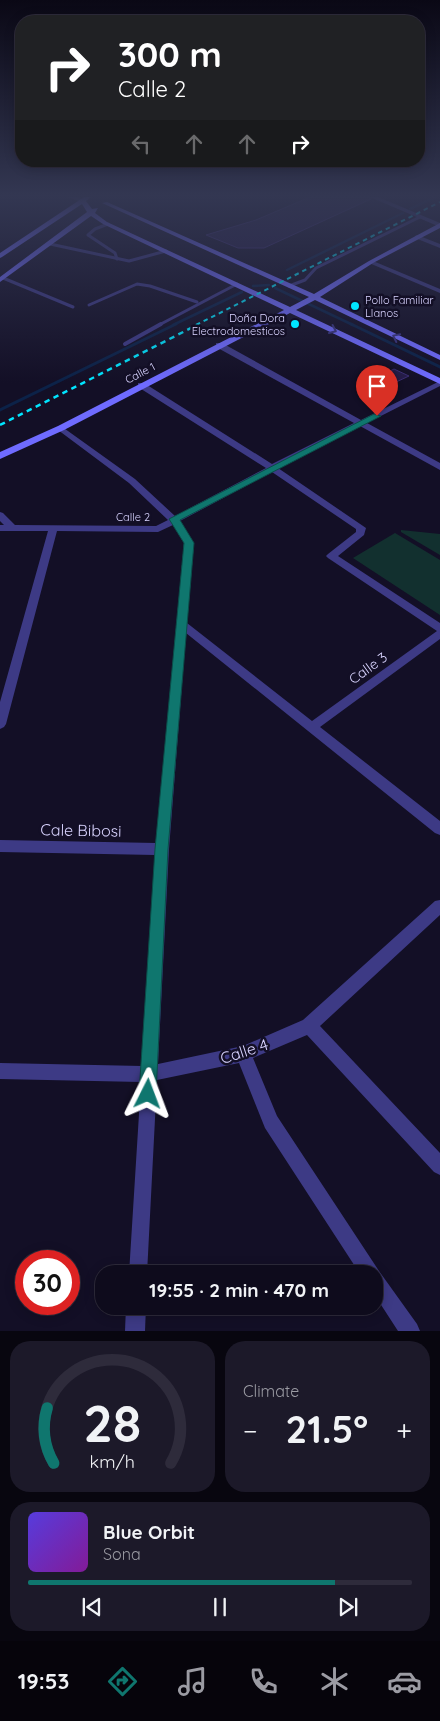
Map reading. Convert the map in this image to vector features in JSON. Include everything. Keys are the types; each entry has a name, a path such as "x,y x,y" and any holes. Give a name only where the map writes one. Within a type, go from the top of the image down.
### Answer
{"main road":[{"path":"1,279 29,259"},
{"path":"184,259 440,382"},
{"path":"225,259 289,286 312,299 440,358"},
{"name":"Calle 1","path":"0,456 61,428 141,385 312,299 376,259"},
{"path":"233,281 252,272"}],"street":[{"path":"371,262 440,291"},
{"path":"220,345 440,468"},
{"name":"Calle 2","path":"0,528 153,530 362,424 440,382"},
{"path":"141,385 272,468 361,528 361,534 331,554 333,558 440,628"},
{"path":"61,428 126,477 174,519 189,543 162,849 138,1265"},
{"path":"0,515 12,528"},
{"path":"0,724 53,529"},
{"path":"182,624 313,726 440,829"},
{"name":"Calle 3","path":"313,726 440,634"},
{"name":"Cale Bibosi","path":"0,846 162,849"},
{"name":"Calle 4","path":"0,1071 149,1074 243,1054 309,1026 440,906"},
{"path":"309,1026 440,1166"},
{"path":"243,1054 271,1122 365,1265"},
{"path":"383,1291 410,1331"},
{"path":"135,1331 136,1315"}],"lane":[{"path":"119,259 136,261 142,259"},
{"path":"289,286 305,280 316,268 334,259"},
{"path":"1,279 73,307"},
{"path":"124,344 183,314 197,302 233,281"},
{"path":"89,305 137,284 150,286 197,302"}],"green space":[{"path":"401,530 440,534 440,555 401,532"},
{"path":"395,533 440,560 440,615 353,558"}],"building":[{"path":"394,369 409,376 394,383 380,376"}],"waterway":[{"path":"287,270 309,259"},
{"path":"253,286 269,285"},
{"path":"275,288 353,325"},
{"path":"173,325 242,292"},
{"path":"0,410 176,324"},
{"path":"351,324 440,367"}],"railway":[{"path":"196,325 327,259"},
{"path":"0,425 199,324"}],"place":[{"name":"Pollo Familiar Llanos","path":"355,306"},
{"name":"Doña Dora Electrodomesticos","path":"295,324"}],"route":[{"path":"148,1094 162,849 189,543 174,519 377,416"}]}
